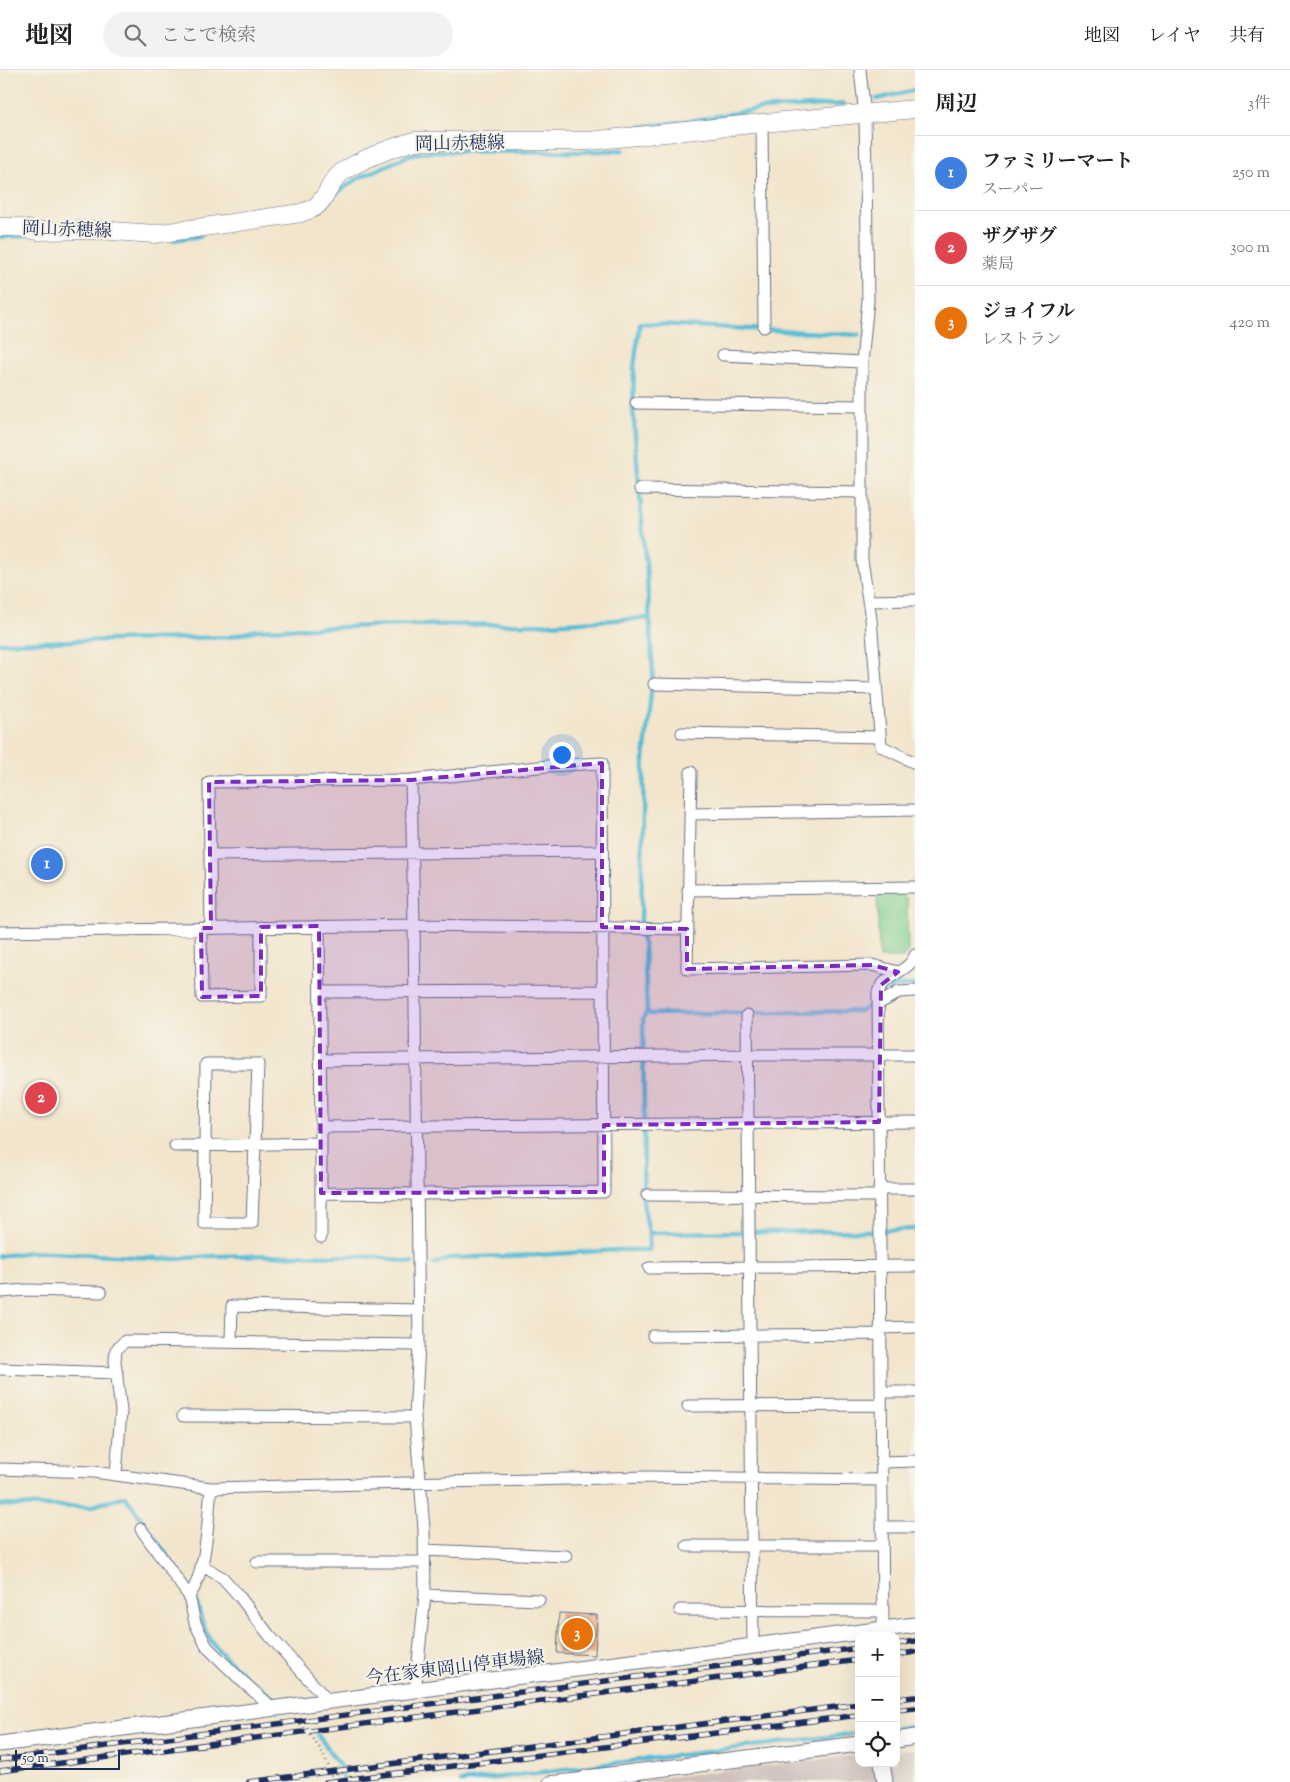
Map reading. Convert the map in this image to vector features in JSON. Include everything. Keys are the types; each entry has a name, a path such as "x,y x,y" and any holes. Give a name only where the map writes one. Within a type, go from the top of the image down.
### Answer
{"main road":[{"name":"岡山赤穂線","path":"0,227 17,227 38,231 98,230 155,234 301,213 315,207 332,182 352,166 397,146 415,142 589,141 762,122 915,110"},
{"name":"今在家東岡山停車場線","path":"0,1744 915,1625"},
{"path":"900,1739 915,1737"},
{"path":"586,1780 855,1745"},
{"path":"883,1767 885,1782"}],"street":[{"path":"860,70 864,115 868,301 862,362 862,560 868,601 881,746 915,763"},
{"path":"762,122 764,327"},
{"path":"723,355 862,362"},
{"path":"636,402 862,406"},
{"path":"640,489 862,492"},
{"path":"868,601 915,600"},
{"path":"654,684 876,689"},
{"path":"682,733 880,737"},
{"path":"261,927 261,996 202,997 210,854 209,782 411,780 548,766 602,763 604,1192 321,1194"},
{"path":"691,772 686,970 872,965 898,972"},
{"path":"411,780 419,1310 415,1417 425,1595 415,1691"},
{"path":"690,814 915,810"},
{"path":"210,854 602,852"},
{"path":"688,890 915,886"},
{"path":"0,932 319,926 687,929"},
{"path":"319,926 322,1127 321,1237"},
{"path":"883,1629 878,992 881,985 914,961 915,955"},
{"path":"320,992 602,991"},
{"path":"878,1004 899,992 915,991"},
{"path":"747,1015 752,1647"},
{"path":"321,1060 915,1055"},
{"path":"206,1064 258,1064 255,1144 252,1224 204,1223 206,1064"},
{"path":"322,1127 915,1122"},
{"path":"175,1146 321,1143"},
{"path":"647,1195 748,1195 879,1192 915,1189"},
{"path":"649,1268 915,1266"},
{"path":"0,1292 27,1290 101,1292"},
{"path":"231,1341 232,1306 419,1310"},
{"path":"653,1336 880,1331 915,1327"},
{"path":"116,1474 121,1412 116,1350 125,1341 419,1345"},
{"path":"0,1369 117,1373"},
{"path":"881,1392 915,1392"},
{"path":"688,1406 881,1405"},
{"path":"183,1416 415,1417"},
{"path":"881,1462 915,1461"},
{"path":"0,1470 94,1472 211,1488 647,1477 881,1480"},
{"path":"211,1488 204,1554 191,1593 195,1623 207,1647 242,1681 277,1709"},
{"path":"882,1527 915,1527"},
{"path":"141,1529 191,1593"},
{"path":"687,1546 881,1546"},
{"path":"257,1562 424,1556 566,1556"},
{"path":"201,1565 223,1578 269,1635 329,1702"},
{"path":"425,1595 539,1600"},
{"path":"680,1610 882,1611"},
{"path":"549,1782 586,1780"}],"path":[{"path":"277,1709 300,1724 314,1741 328,1762 333,1782"}],"highlighted area":[{"path":"602,763 602,927 687,929 687,969 872,965 898,972 881,985 879,1122 604,1125 604,1192 321,1193 319,926 261,927 261,996 202,997 201,928 211,928 209,782 411,780"}],"shaded area":[{"path":"915,1749 915,1782 624,1782 855,1755 855,1767 900,1767 900,1751"}],"green space":[{"path":"877,893 901,893 907,898 908,951 903,958 879,958"}],"building":[{"path":"559,1613 597,1615 595,1655 557,1653"}],"waterway":[{"path":"877,99 915,90"},
{"path":"630,128 695,120 759,109 844,104"},
{"path":"334,194 359,178 412,154 440,151 580,152 623,150"},
{"path":"0,237 26,236"},
{"path":"174,240 201,236"},
{"path":"644,1119 643,1019 647,1011 644,945 639,933 641,922 644,760 653,673 646,561 633,410 634,367 640,323 859,335"},
{"path":"0,643 229,637 257,630 400,625 548,624 649,618"},
{"path":"888,991 896,986 915,985"},
{"path":"647,1011 650,1014 861,1011 870,1005"},
{"path":"644,1131 643,1202 649,1233"},
{"path":"885,1230 915,1229"},
{"path":"434,1264 451,1258 649,1250 649,1233 871,1231"},
{"path":"0,1256 31,1252 176,1259 211,1256 293,1255 377,1257 412,1263"},
{"path":"0,1505 90,1507 125,1496 191,1589"},
{"path":"195,1596 209,1638 221,1653 245,1676"},
{"path":"253,1683 276,1699"},
{"path":"900,1728 915,1726"},
{"path":"461,1782 855,1733"},
{"path":"318,1735 340,1766 343,1782"}],"railway":[{"path":"900,1643 915,1641"},
{"path":"0,1760 855,1649"},
{"path":"900,1654 915,1652"},
{"path":"0,1771 855,1661"},
{"path":"900,1699 915,1697"},
{"path":"249,1782 855,1705"},
{"path":"900,1710 915,1708"},
{"path":"326,1782 855,1716"}],"place":[{"name":"ファミリーマート","path":"47,864"},
{"name":"ザグザグ","path":"41,1098"},
{"name":"ジョイフル","path":"577,1634"}]}
